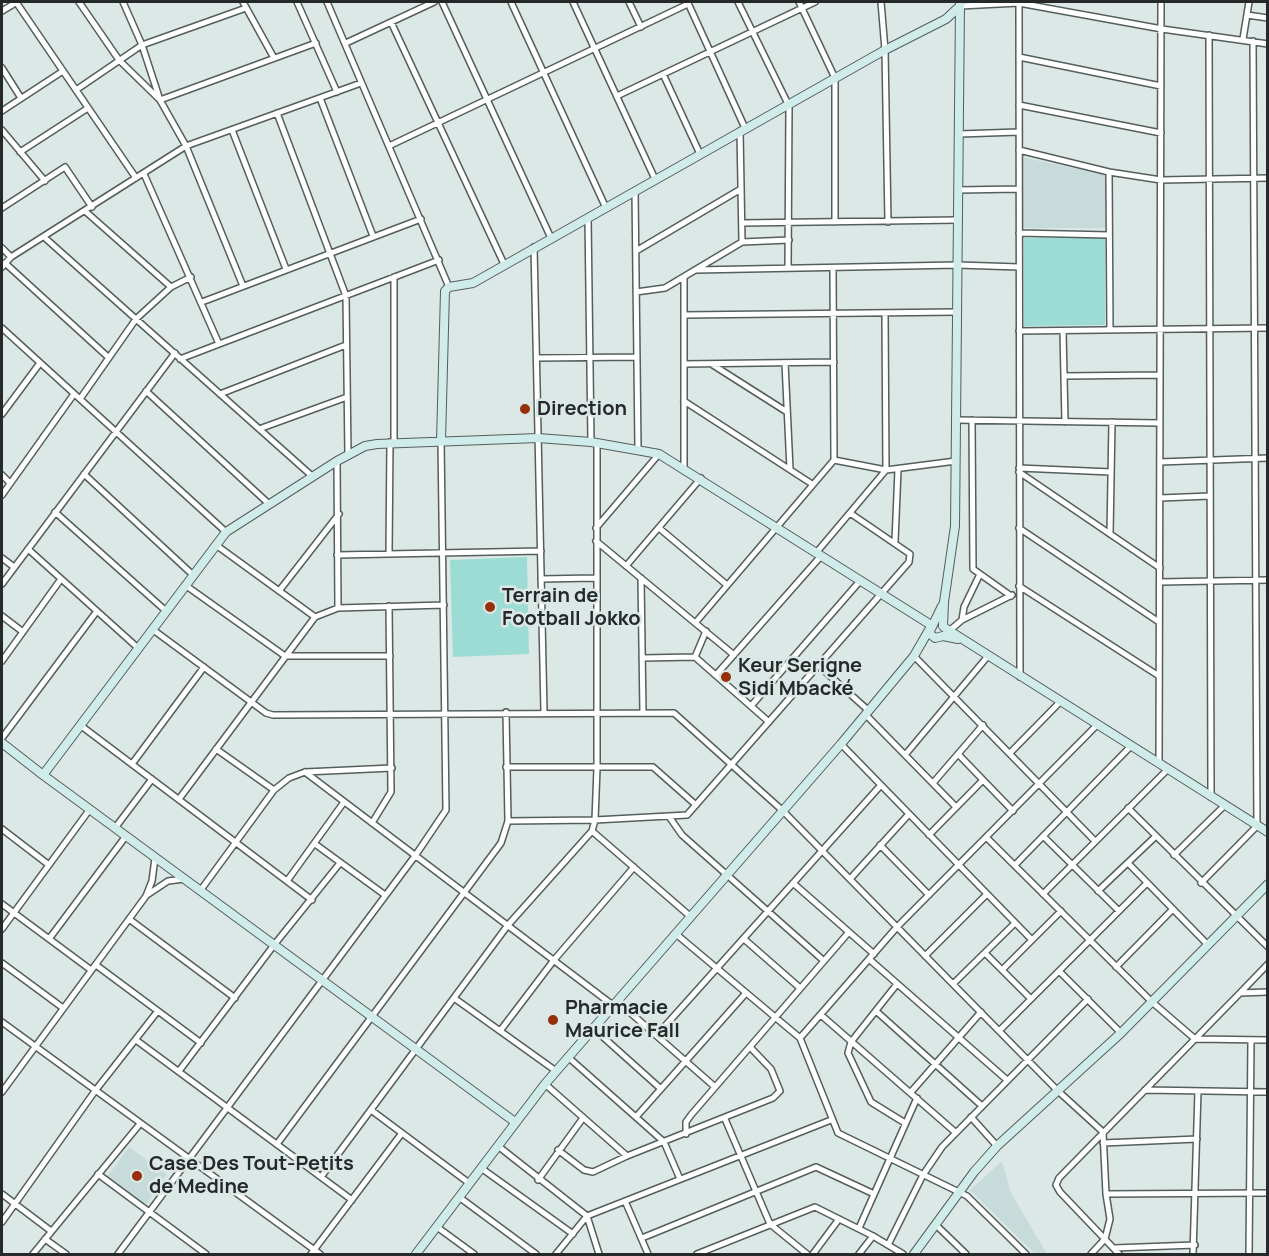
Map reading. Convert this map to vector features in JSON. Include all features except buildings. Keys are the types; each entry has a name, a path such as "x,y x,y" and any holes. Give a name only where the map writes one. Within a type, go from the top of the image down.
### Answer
{"main road":[{"path":"441,441 445,291 449,287 473,283 885,50 946,19 960,4"},
{"path":"943,632 944,602 955,526 960,4"},
{"path":"43,775 225,532 268,503 365,446 392,442 538,438 638,448 659,454 684,467 882,596 931,626 988,656 1059,703 1268,832"},
{"path":"416,1254 544,1084 728,875 914,656 944,602"},
{"path":"931,626 943,632"},
{"path":"920,648 943,632"},
{"path":"2,743 515,1122"},
{"path":"914,1254 998,1146 1121,1033 1268,884"}],"street":[{"path":"2,11 16,2 136,178"},
{"path":"79,2 119,60 160,100"},
{"path":"123,2 142,45 160,100 186,146 243,286"},
{"path":"243,2 274,58"},
{"path":"297,2 337,92"},
{"path":"327,2 449,287"},
{"path":"346,43 434,2"},
{"path":"442,2 551,238"},
{"path":"511,2 606,208"},
{"path":"573,2 655,179"},
{"path":"629,2 641,27"},
{"path":"738,2 789,106 788,268"},
{"path":"617,96 752,32 800,5 815,2"},
{"path":"881,2 885,50 888,222"},
{"path":"1159,765 1161,2"},
{"path":"1243,39 1249,2"},
{"path":"389,146 688,3 743,130 742,242"},
{"path":"1019,3 1020,678"},
{"path":"960,4 1019,3 1162,29 1253,40 1268,44"},
{"path":"800,5 835,78 835,222"},
{"path":"76,90 142,45 246,8"},
{"path":"1247,15 1268,18"},
{"path":"391,22 504,264"},
{"path":"1209,35 1211,797"},
{"path":"1201,883 1257,826 1253,40"},
{"path":"160,100 316,43"},
{"path":"1019,57 1161,86"},
{"path":"2,69 21,98"},
{"path":"2,111 63,71"},
{"path":"663,74 700,154"},
{"path":"108,357 3,265 11,257 186,146 361,83"},
{"path":"320,98 373,236"},
{"path":"1019,105 1161,133"},
{"path":"20,152 88,108"},
{"path":"277,113 346,296 348,455"},
{"path":"2,130 45,181"},
{"path":"232,130 286,269"},
{"path":"959,134 1019,132"},
{"path":"1019,150 1109,172 1161,180 1268,178"},
{"path":"3,205 67,168 92,207"},
{"path":"1109,172 1110,330"},
{"path":"144,174 219,344"},
{"path":"636,251 741,189"},
{"path":"958,190 1019,189"},
{"path":"635,191 638,448"},
{"path":"85,212 171,286"},
{"path":"321,1177 508,925 592,831 595,820 597,768 596,528 588,218"},
{"path":"202,302 421,219"},
{"path":"742,223 958,220"},
{"path":"1019,233 1109,235"},
{"path":"44,237 312,476"},
{"path":"636,292 660,290 742,242 789,240"},
{"path":"534,247 544,712"},
{"path":"2,248 11,257"},
{"path":"180,359 439,260"},
{"path":"695,270 958,265 1019,267"},
{"path":"696,622 834,460 833,268"},
{"path":"80,399 136,319 171,286 191,277"},
{"path":"389,554 394,277"},
{"path":"684,277 684,467"},
{"path":"684,315 885,315 957,312"},
{"path":"716,675 886,470 885,315"},
{"path":"2,328 225,532"},
{"path":"1019,331 1268,328"},
{"path":"1063,331 1065,422"},
{"path":"220,394 346,345"},
{"path":"2,584 175,353"},
{"path":"537,358 637,357"},
{"path":"684,364 834,362"},
{"path":"3,410 40,363"},
{"path":"785,363 790,469"},
{"path":"711,364 787,412"},
{"path":"1064,376 1160,375"},
{"path":"146,391 268,503"},
{"path":"2,495 74,394"},
{"path":"259,429 347,397"},
{"path":"684,401 812,484"},
{"path":"956,420 1160,423"},
{"path":"972,420 973,567 1011,596"},
{"path":"1110,534 1112,422"},
{"path":"118,1254 415,856 446,810 441,441"},
{"path":"596,528 659,454"},
{"path":"1160,462 1268,458"},
{"path":"834,460 886,470 956,461"},
{"path":"337,461 338,608"},
{"path":"895,541 898,470"},
{"path":"1019,470 1111,472"},
{"path":"1019,470 1160,568"},
{"path":"84,474 193,575"},
{"path":"2,475 10,483"},
{"path":"626,566 701,478"},
{"path":"1160,498 1210,496"},
{"path":"56,512 166,611"},
{"path":"508,821 684,817 882,596 912,557 895,541 850,513"},
{"path":"279,591 339,514"},
{"path":"659,528 727,585"},
{"path":"1019,528 1159,622"},
{"path":"596,541 734,655"},
{"path":"216,545 315,617"},
{"path":"28,549 138,648"},
{"path":"337,555 541,551"},
{"path":"2,558 14,567"},
{"path":"962,620 964,607 980,574"},
{"path":"541,579 595,578"},
{"path":"641,578 643,713"},
{"path":"2,661 61,579"},
{"path":"1160,582 1268,580"},
{"path":"751,706 860,581"},
{"path":"185,585 285,656 390,656"},
{"path":"943,632 1011,596 1019,588"},
{"path":"1019,588 1159,676"},
{"path":"179,799 315,617 338,608 444,605"},
{"path":"372,823 390,797 392,768 389,606"},
{"path":"2,738 97,611"},
{"path":"2,616 23,632"},
{"path":"152,629 266,713 273,715 391,712 674,713 783,811 1027,1060 1103,1132 1106,1194 1110,1219 1106,1239 1091,1254"},
{"path":"695,657 706,631"},
{"path":"914,656 955,695 1095,841"},
{"path":"905,755 988,656"},
{"path":"642,658 695,657 769,722"},
{"path":"819,666 956,807"},
{"path":"132,764 204,667"},
{"path":"1010,753 1059,703"},
{"path":"277,1144 370,1016 501,843 508,821 506,712"},
{"path":"80,725 312,900"},
{"path":"933,783 983,725"},
{"path":"800,1038 897,927 1096,726"},
{"path":"841,744 1032,940"},
{"path":"1014,866 1130,747"},
{"path":"216,749 274,790"},
{"path":"958,754 1012,811"},
{"path":"506,767 653,767 696,805"},
{"path":"201,891 274,790 289,778 305,772 392,768"},
{"path":"1043,894 1167,770"},
{"path":"305,772 657,1035 715,1087"},
{"path":"115,828 152,779"},
{"path":"929,835 983,780"},
{"path":"657,1035 881,785"},
{"path":"287,881 344,802"},
{"path":"1174,855 1224,806"},
{"path":"1128,808 1268,947"},
{"path":"2,929 90,809"},
{"path":"850,879 909,814"},
{"path":"670,818 678,831 824,961"},
{"path":"2,830 49,865"},
{"path":"592,831 691,917"},
{"path":"50,939 126,836"},
{"path":"1043,836 1119,911"},
{"path":"1098,891 1156,836"},
{"path":"986,837 1152,1002 1194,1039 1268,1040"},
{"path":"315,844 385,895"},
{"path":"880,845 929,895"},
{"path":"2,1092 146,896 152,881 156,858"},
{"path":"179,1071 236,998 273,945 312,900 340,862"},
{"path":"1128,863 1208,945"},
{"path":"500,1031 554,960 634,867"},
{"path":"146,896 168,881 185,879"},
{"path":"793,883 874,954"},
{"path":"999,1031 1147,883"},
{"path":"925,956 987,894"},
{"path":"2,904 201,1043"},
{"path":"1116,967 1173,909"},
{"path":"1002,970 1060,911"},
{"path":"129,919 236,998"},
{"path":"954,984 1015,923"},
{"path":"686,1134 687,1122 691,1114 849,932"},
{"path":"676,934 800,1038 838,1133 889,1160 960,1192 974,1202 1026,1254"},
{"path":"744,939 800,988"},
{"path":"985,953 1031,999"},
{"path":"869,959 1007,1080"},
{"path":"2,963 63,1008"},
{"path":"1119,1254 1060,1192 1056,1185 1059,1178 1268,963"},
{"path":"1059,971 1121,1033"},
{"path":"897,984 851,1042 848,1053 867,1097 905,1123"},
{"path":"1240,993 1268,992"},
{"path":"636,1117 746,993"},
{"path":"454,998 556,1071"},
{"path":"888,1245 923,1175 955,1132 1088,999"},
{"path":"876,1011 982,1106"},
{"path":"2,1221 95,1091 157,1012"},
{"path":"910,1092 981,1012"},
{"path":"821,1015 955,1132"},
{"path":"2,1022 315,1253 402,1133"},
{"path":"593,1028 660,1089"},
{"path":"136,1040 352,1200"},
{"path":"1250,1254 1251,1040"},
{"path":"558,1150 589,1172 773,1098 780,1091 767,1063 750,1047"},
{"path":"568,1057 664,1142 680,1179"},
{"path":"544,1084 627,1156"},
{"path":"1145,1090 1268,1092"},
{"path":"1193,1254 1198,1091"},
{"path":"859,1228 918,1098"},
{"path":"371,1110 469,1183"},
{"path":"971,1117 998,1146"},
{"path":"538,1180 583,1118"},
{"path":"725,1119 770,1224 807,1254"},
{"path":"556,1254 587,1216 831,1120"},
{"path":"33,1254 139,1125"},
{"path":"1103,1143 1197,1139"},
{"path":"498,1146 538,1180 587,1216 599,1254"},
{"path":"642,1238 816,1167 874,1194"},
{"path":"481,1168 573,1234"},
{"path":"98,1174 206,1254"},
{"path":"1106,1194 1268,1193"},
{"path":"2,1194 51,1231"},
{"path":"459,1197 536,1254"},
{"path":"625,1201 648,1254"},
{"path":"697,1254 815,1207 859,1228 903,1254"},
{"path":"813,1254 839,1219"},
{"path":"936,1225 966,1254"},
{"path":"437,1227 474,1254"},
{"path":"859,1254 873,1236"},
{"path":"45,1239 66,1254"},
{"path":"1114,1248 1195,1245"}],"shaded area":[{"path":"1022,157 1105,175 1105,228 1021,228"},
{"path":"1024,238 1105,238 1105,325 1024,326"},
{"name":"Terrain de Football Jokko","path":"527,557 529,654 453,657 450,560"},
{"name":"Case Des Tout-Petits de Medine","path":"129,1147 167,1174 146,1205 107,1177"},
{"path":"1002,1161 1011,1193 1047,1254 1035,1254 970,1190"}],"place":[{"name":"Direction","path":"525,409"},
{"name":"Terrain de Football Jokko","path":"490,607"},
{"name":"Keur Serigne Sidi Mbacké","path":"726,677"},
{"name":"Pharmacie Maurice Fall","path":"553,1020"},
{"name":"Case Des Tout-Petits de Medine","path":"137,1176"}]}
